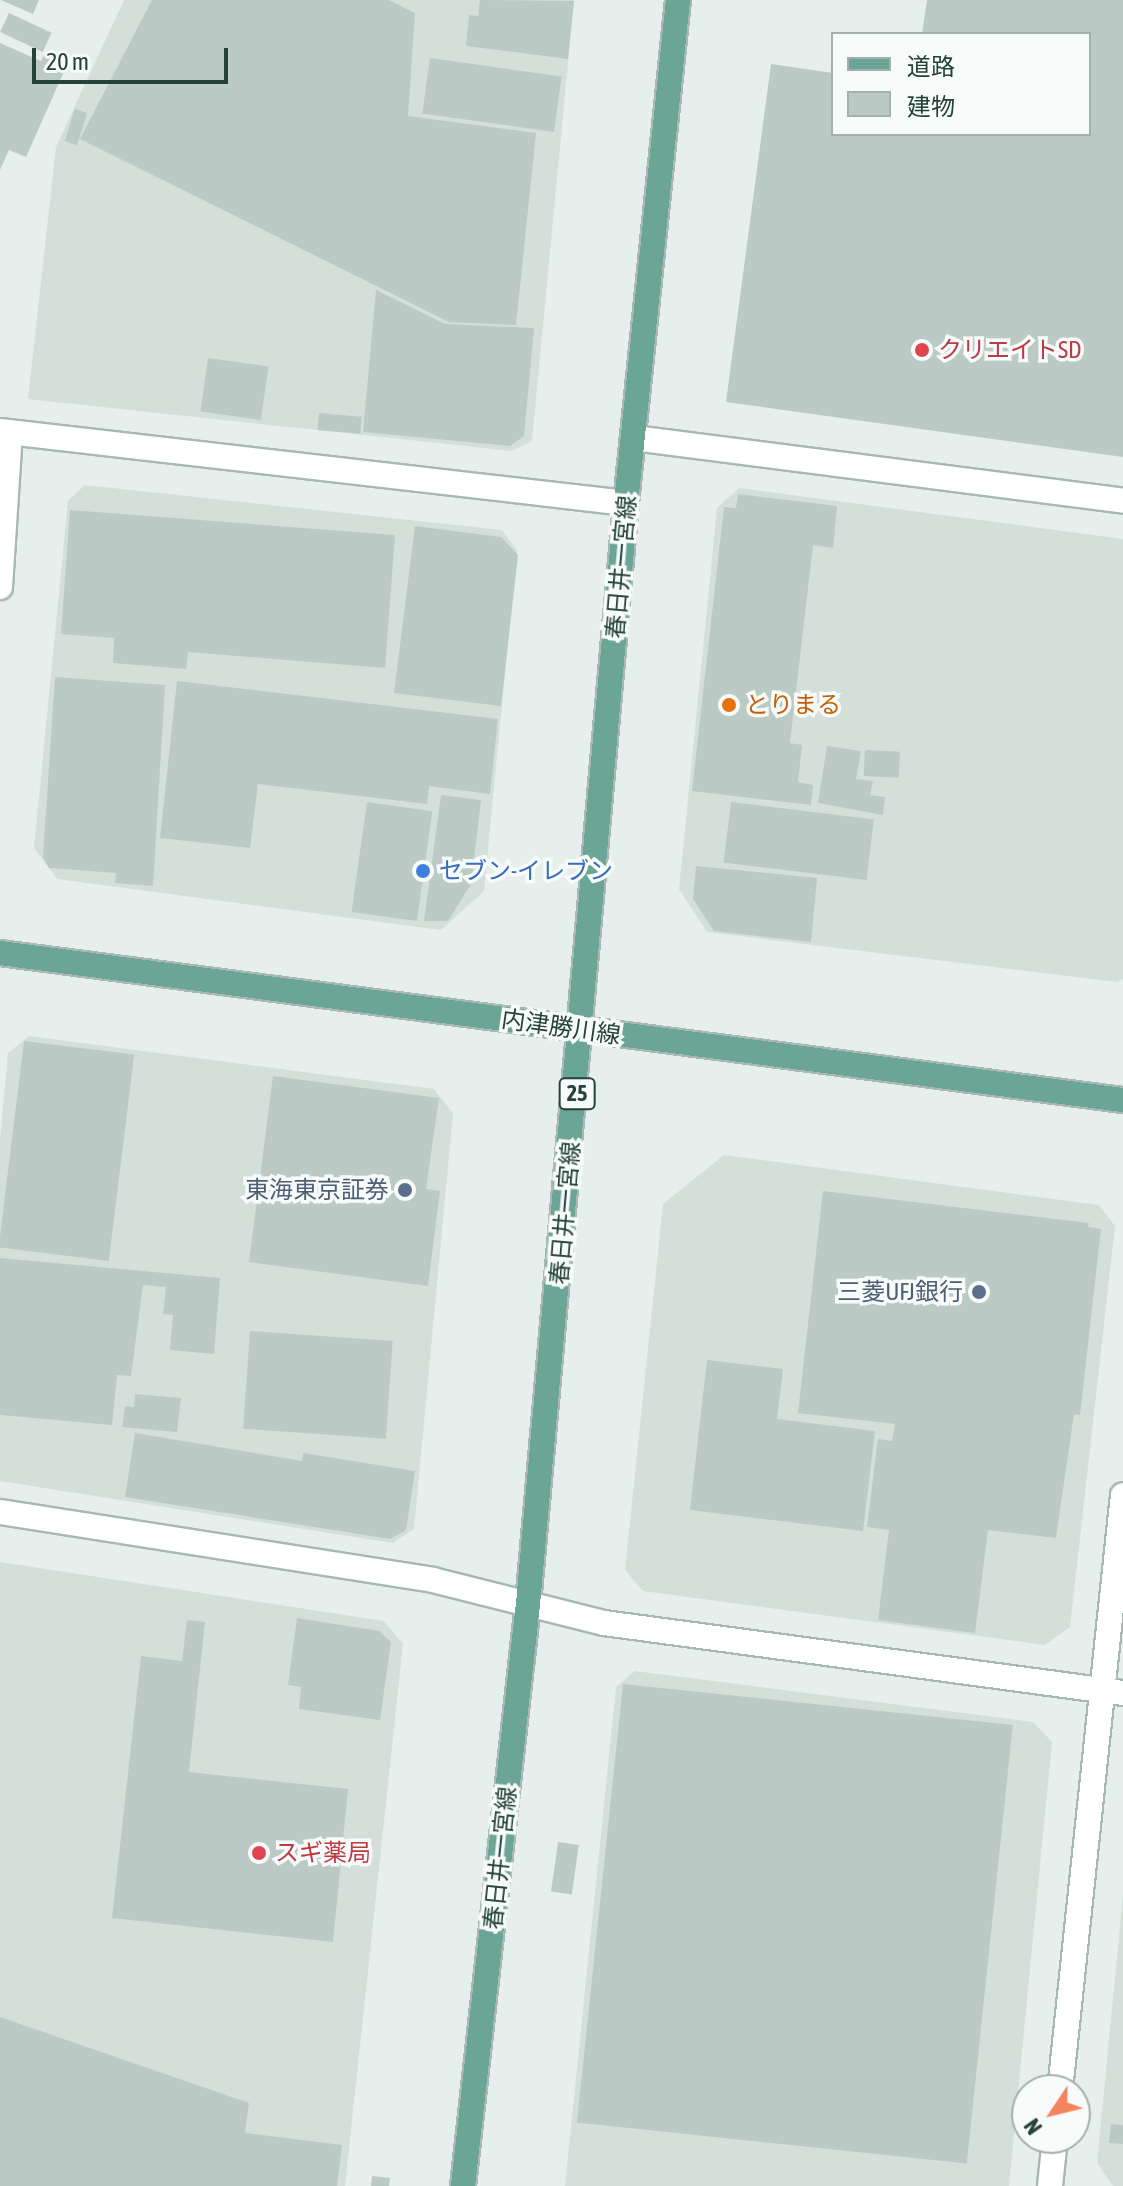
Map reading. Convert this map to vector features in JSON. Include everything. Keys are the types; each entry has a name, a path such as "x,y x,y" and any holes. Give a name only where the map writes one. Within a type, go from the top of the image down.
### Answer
{"main road":[{"name":"春日井一宮線","path":"463,2186 528,1604 583,1030 626,503 678,0"},
{"name":"内津勝川線","path":"0,953 1123,1100"}],"street":[{"path":"0,587 5,432 626,503"},
{"path":"634,438 1123,501"},
{"path":"1062,2074 1112,1691 1123,1495"},
{"path":"0,1512 433,1580 604,1623 1112,1691"},
{"path":"1050,2186 1053,2154"}],"shaded area":[{"path":"124,0 574,0 532,441 512,451 28,399 56,147"},
{"path":"85,485 502,530 517,550 484,891 441,930 57,879 34,848 68,501"},
{"path":"739,488 1123,539 1123,979 1117,982 707,932 679,889 717,508"},
{"path":"29,1036 434,1089 453,1113 414,1529 393,1543 0,1481 0,1140 8,1053"},
{"path":"724,1155 1099,1205 1115,1226 1070,1627 1045,1645 643,1591 625,1570 663,1204"},
{"path":"0,1562 384,1621 403,1644 345,2186 0,2186"},
{"path":"635,1671 1033,1722 1052,1742 1020,2074 1011,2074 1012,2154 1009,2186 565,2186 616,1687"},
{"path":"1123,1895 1123,2186 1113,2186 1097,2163"}],"building":[{"path":"1,0 39,0 33,14"},
{"path":"152,0 389,0 415,13 408,116 536,133 516,325 449,322 80,139"},
{"path":"480,0 574,1 568,59 466,46 469,15 478,16"},
{"path":"927,0 1123,0 1123,457 726,402 771,64 831,73 831,136 1091,136 1091,32 922,32"},
{"path":"9,13 52,33 43,52 0,32"},
{"path":"0,43 41,61 45,53 61,59 58,65 66,67 26,157 9,150 0,170"},
{"path":"430,58 562,77 554,132 422,113"},
{"path":"75,109 87,113 77,145 64,141"},
{"path":"376,290 445,324 534,328 524,436 510,446 363,432"},
{"path":"208,358 268,366 261,420 200,411"},
{"path":"319,413 362,417 360,434 318,430"},
{"path":"738,494 837,506 833,548 813,545 790,743 802,745 798,782 813,785 811,805 692,791 724,507 736,508"},
{"path":"70,510 395,535 385,668 188,652 186,669 113,663 114,638 61,634"},
{"path":"415,526 501,537 518,555 501,706 394,693"},
{"path":"55,677 165,685 153,886 115,883 116,873 49,868 43,857"},
{"path":"177,681 498,719 490,794 429,786 427,804 258,784 250,848 160,838"},
{"path":"827,746 861,751 856,779 873,781 870,795 885,797 883,815 818,803"},
{"path":"865,750 900,752 899,778 864,776"},
{"path":"441,795 481,800 471,884 448,921 424,921"},
{"path":"367,802 432,811 417,921 352,912"},
{"path":"731,802 874,820 866,880 724,863"},
{"path":"696,866 817,878 811,942 714,931 693,899"},
{"path":"24,1041 134,1055 109,1261 0,1248"},
{"path":"273,1076 439,1098 426,1189 440,1191 428,1286 249,1262"},
{"path":"823,1191 1089,1223 1088,1227 1101,1229 1080,1415 1074,1414 1056,1538 988,1530 975,1633 878,1620 889,1530 867,1527 878,1439 892,1441 895,1424 798,1413"},
{"path":"0,1258 220,1278 214,1354 170,1350 173,1315 163,1314 166,1287 143,1285 131,1376 117,1375 112,1425 0,1415"},
{"path":"250,1331 393,1341 386,1439 243,1429"},
{"path":"707,1360 783,1369 777,1419 875,1431 863,1531 690,1510"},
{"path":"135,1394 181,1398 177,1432 122,1427 125,1406 134,1407"},
{"path":"135,1433 302,1461 303,1453 415,1471 406,1530 390,1539 125,1497"},
{"path":"297,1618 379,1631 391,1642 380,1720 299,1709 301,1687 288,1685"},
{"path":"187,1620 205,1622 189,1772 348,1789 333,1942 112,1918 141,1656 182,1661"},
{"path":"623,1684 1013,1725 967,2164 577,2123"},
{"path":"558,1842 579,1845 572,1894 551,1892"},
{"path":"0,2017 249,2103 245,2133 342,2145 337,2186 0,2186"},
{"path":"1111,2124 1123,2125 1123,2144 1109,2143"},
{"path":"372,2176 390,2178 389,2186 371,2186"}],"place":[{"name":"クリエイトSD","path":"922,350"},
{"name":"とりまる","path":"729,705"},
{"name":"セブン-イレブン","path":"423,871"},
{"name":"東海東京証券","path":"405,1190"},
{"name":"三菱UFJ銀行","path":"979,1292"},
{"name":"スギ薬局","path":"259,1853"}]}
